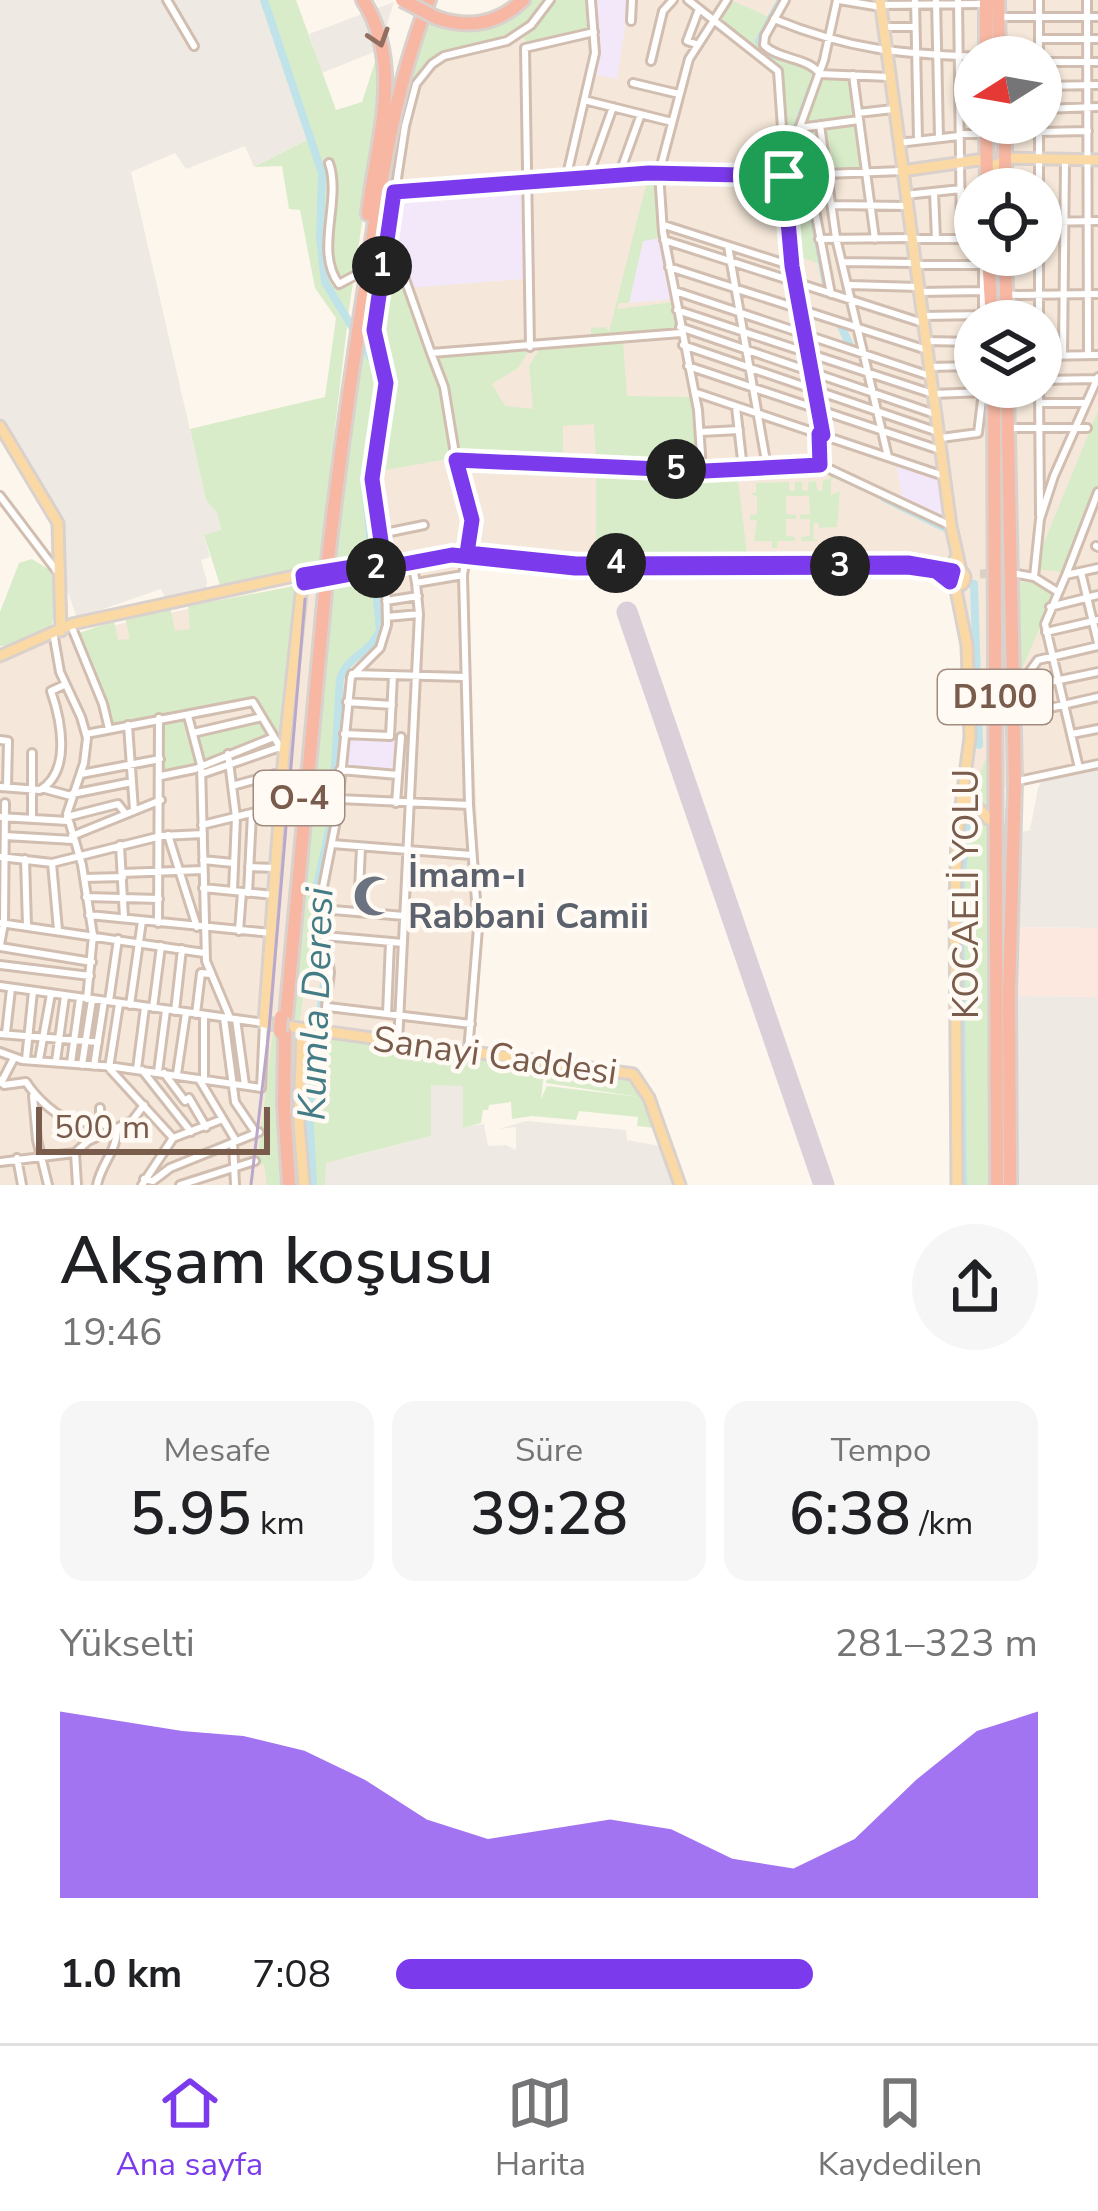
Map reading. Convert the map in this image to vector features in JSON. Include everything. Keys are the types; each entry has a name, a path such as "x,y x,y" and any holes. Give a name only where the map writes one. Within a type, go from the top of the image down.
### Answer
{"highway":[{"path":"363,0 380,33 387,78 364,257"},
{"path":"402,0 439,15 480,18 519,0"},
{"path":"414,0 439,15"},
{"name":"O-4","path":"358,316 390,109 426,0"},
{"name":"O-4","path":"287,1185 278,1110 282,1032 324,575 353,342 391,132 426,0"},
{"path":"991,1 1004,17 1000,36"},
{"path":"991,1 994,36"},
{"path":"984,159 999,155"},
{"path":"984,159 999,155"},
{"path":"1004,300 1005,276"},
{"path":"991,408 988,819 992,1160 1000,1185"},
{"name":"KOCAELİ YOLU","path":"995,408 1000,1185"},
{"name":"D100","path":"997,408 1000,1185"},
{"path":"1000,1185 1009,1073 1015,782 1007,428 1001,408"},
{"path":"1000,442 1008,495"},
{"path":"992,1160 997,1060"},
{"path":"1003,1107 1009,1073"}],"main road":[{"path":"880,4 967,645 970,731 957,851 957,1185"},
{"path":"999,155 1093,158"},
{"path":"902,170 984,159"},
{"path":"0,429 55,522 62,629"},
{"path":"0,657 62,629 165,605 384,564 467,555 576,564 876,559 923,564 958,576"},
{"path":"384,564 467,555 575,568 908,567 980,576"},
{"path":"264,1023 282,750 299,583"},
{"path":"964,794 974,802 988,790"},
{"path":"964,794 988,819"},
{"name":"Sanayi Caddesi","path":"264,1023 637,1076 680,1185"},
{"path":"304,1185 299,1124 305,1029"}],"street":[{"path":"167,0 194,46"},
{"path":"321,1052 330,965 320,909 339,799 347,702 352,674 380,648 388,617 372,479 386,392 374,335 405,126 419,78 444,56 492,46 521,33 550,0"},
{"path":"566,179 596,52 591,0"},
{"path":"631,21 632,0"},
{"path":"650,62 663,11 673,0"},
{"path":"688,0 778,71 792,266 819,410 820,465"},
{"path":"703,470 701,432 664,240 659,173 696,44 727,0"},
{"path":"785,0 764,40 766,48 814,67 820,74 889,76"},
{"path":"831,293 813,200 803,175 799,128 820,74 838,0 880,4 991,1 985,36"},
{"path":"1039,0 1039,36"},
{"path":"1087,0 1088,131 1093,158 1088,355"},
{"path":"915,2 918,140"},
{"path":"937,2 939,138"},
{"path":"958,2 958,36"},
{"path":"696,44 687,41 699,9"},
{"path":"1004,17 1098,17"},
{"path":"774,19 829,41 886,52 954,56"},
{"path":"884,28 915,28"},
{"path":"530,346 525,48 594,32"},
{"path":"1062,39 1098,39"},
{"path":"1062,61 1098,62"},
{"path":"853,75 875,238"},
{"path":"633,83 679,94"},
{"path":"1062,86 1098,85"},
{"path":"584,100 672,122"},
{"path":"588,177 613,107"},
{"path":"1062,108 1098,107"},
{"path":"799,128 893,109"},
{"path":"619,175 641,114"},
{"path":"820,125 836,238 888,457"},
{"path":"1062,129 1088,131"},
{"path":"898,143 954,136"},
{"path":"959,144 960,168"},
{"path":"1039,144 1039,168"},
{"path":"1065,158 1063,356 1098,355"},
{"path":"328,164 333,178 330,270 338,284 354,276"},
{"path":"394,192 659,173 784,176 902,170"},
{"path":"831,205 871,205 954,190"},
{"path":"934,192 936,239"},
{"path":"1064,221 1098,221"},
{"path":"662,225 792,266"},
{"path":"388,229 444,387 472,520 463,575 464,677 478,928 468,1052"},
{"path":"819,239 954,239"},
{"path":"664,240 922,320 954,320"},
{"path":"1088,245 1098,245"},
{"path":"728,246 767,468"},
{"path":"382,262 394,252"},
{"path":"843,262 954,260"},
{"path":"669,267 859,328 926,345 954,343"},
{"path":"1088,269 1098,269"},
{"path":"987,276 987,300"},
{"path":"1040,276 1040,300"},
{"path":"370,279 380,281"},
{"path":"850,285 984,291"},
{"path":"675,291 865,354 930,372 954,369"},
{"path":"1006,295 1098,293"},
{"path":"677,310 933,394 954,392"},
{"path":"1088,319 1098,319"},
{"path":"431,353 680,330 935,414"},
{"path":"682,345 878,412 939,440"},
{"path":"687,365 882,431 939,440 978,434 988,408"},
{"path":"1062,381 1097,378"},
{"path":"1031,577 1044,497 1097,378"},
{"path":"694,392 944,476"},
{"path":"1062,404 1085,403"},
{"path":"736,406 743,469"},
{"path":"1040,408 1044,497"},
{"path":"1007,428 1087,428"},
{"path":"701,432 739,430"},
{"path":"456,460 703,470 820,465 951,526"},
{"path":"1079,768 1046,632 1050,608 1098,493"},
{"path":"0,496 58,574"},
{"path":"380,534 424,525"},
{"path":"398,1043 419,614 412,562"},
{"path":"1066,575 1098,568"},
{"path":"1014,702 1035,661 1098,645 1082,572"},
{"path":"416,583 463,575"},
{"path":"1012,576 1031,577 1058,592"},
{"path":"1050,608 1098,595"},
{"path":"386,601 418,596"},
{"path":"388,617 419,614"},
{"path":"1046,632 1095,621"},
{"path":"62,629 64,685 86,734 81,774 67,819 80,858 93,935 90,976 71,1063"},
{"path":"62,629 103,704 109,729"},
{"path":"1014,661 1026,671"},
{"path":"1014,702 1058,680 1098,672"},
{"path":"352,674 464,677"},
{"path":"390,736 393,675"},
{"path":"45,788 61,746 51,691 64,685"},
{"path":"1014,702 1065,705 1098,697"},
{"path":"86,734 253,702 282,750 229,767 161,776"},
{"path":"347,702 392,706"},
{"path":"188,716 201,770 200,927"},
{"path":"193,733 262,717"},
{"path":"158,922 164,836 160,718"},
{"path":"128,725 130,812"},
{"path":"1072,734 1098,729"},
{"path":"344,734 412,737"},
{"path":"201,770 274,737"},
{"path":"396,802 401,737"},
{"path":"0,740 8,741 3,787 45,788 72,796 132,782"},
{"path":"32,753 32,819"},
{"path":"228,754 236,817 233,863 241,892"},
{"path":"81,774 160,759"},
{"path":"1015,782 1098,764"},
{"path":"340,770 398,775"},
{"path":"232,786 283,772"},
{"path":"339,799 469,805"},
{"path":"5,836 73,838 160,800"},
{"path":"5,802 0,946 92,962"},
{"path":"2,817 67,819 118,804 130,812"},
{"path":"2,857 52,862 80,858 120,845 203,830 280,806"},
{"path":"239,931 241,892 250,867 252,814"},
{"path":"164,836 200,927 210,974 230,1018 245,1085"},
{"path":"332,844 472,855"},
{"path":"120,845 124,918"},
{"path":"358,912 361,847"},
{"path":"26,860 27,926"},
{"path":"203,860 233,863"},
{"path":"52,862 58,930"},
{"path":"250,867 275,868"},
{"path":"84,878 202,870"},
{"path":"203,888 274,895"},
{"path":"86,896 159,899"},
{"path":"320,909 404,916"},
{"path":"89,915 271,933"},
{"path":"130,1005 142,921"},
{"path":"2,923 205,953"},
{"path":"324,936 403,943"},
{"path":"94,1066 110,1002 118,939"},
{"path":"387,1014 390,942"},
{"path":"161,946 140,1070 191,1132"},
{"path":"182,949 161,1073 185,1101 189,1098 206,1127"},
{"path":"0,965 90,976"},
{"path":"177,1075 196,1014 201,974 210,974"},
{"path":"0,986 264,1023 262,1088 56,1060 26,1061 0,1052"},
{"path":"11,988 3,1034 113,1040"},
{"path":"26,1061 33,992"},
{"path":"39,1060 51,994"},
{"path":"56,1060 65,996"},
{"path":"82,1064 86,999"},
{"path":"109,1067 110,1002"},
{"path":"328,1007 471,1024"},
{"path":"196,1014 201,1080 234,1142 235,1185"},
{"path":"143,1182 258,1133 235,1102 230,1018"},
{"path":"14,1058 1,1082 26,1082 73,1121 100,1121 116,1131"},
{"path":"109,1067 173,1138"},
{"path":"33,1092 48,1185"},
{"path":"0,1162 75,1153 132,1121 144,1105"},
{"path":"100,1108 100,1121"},
{"path":"143,1182 173,1138 223,1119"},
{"path":"97,1185 102,1165 115,1149 116,1131"},
{"path":"75,1153 76,1185"},
{"path":"17,1159 22,1185"},
{"path":"180,1185 208,1180 255,1161"},
{"path":"185,1162 193,1181"}],"shaded area":[{"path":"0,0 264,0 305,115 311,138 254,167 245,146 186,169 175,153 131,172 206,500 217,513 221,531 204,535 210,557 201,560 206,592 166,600 161,589 77,618 63,578 63,519 0,421"},
{"path":"550,0 1098,0 1098,768 962,796 966,645 946,579 950,558 874,558 872,553 470,551 466,557 468,650 483,933 470,1062 418,1053 328,1185 0,1185 0,662 73,630 79,633 338,576 327,696 347,685 351,670 377,649 385,618 373,494 385,399 374,330 414,91 428,67"},
{"path":"594,0 629,0 617,79 592,74"},
{"path":"394,2 379,50 322,73 309,34"},
{"path":"522,186 524,279 409,288 391,238 399,194"},
{"path":"660,238 672,299 629,303 643,241"},
{"path":"896,462 939,477 945,517 903,501"},
{"path":"346,735 396,739 396,771 343,769"},
{"path":"1098,768 1098,928 1016,927 1018,833 1030,830 1042,780"},
{"path":"1016,927 1098,928 1098,997 1012,996"},
{"path":"1012,996 1098,997 1098,1185 1013,1185"},
{"path":"430,1085 464,1085 463,1127 484,1124 488,1146 516,1150 516,1127 499,1129 526,1121 626,1130 627,1140 660,1146 677,1185 325,1185 325,1164 431,1136"}],"green space":[{"path":"264,0 296,0 336,110 362,102 380,47 384,78 349,309 318,572 221,588 204,535 221,530 217,513 206,500 190,429 325,397 336,318 315,288 300,210 289,209 282,166 254,167 311,138"},
{"path":"528,0 547,0 511,36 439,55 416,78 400,141 378,278 370,276 402,99 429,19 471,28"},
{"path":"552,0 589,0 592,31 527,43 522,35"},
{"path":"731,0 771,18 759,41 771,52 809,68 816,80 852,80 865,169 786,172 780,67 716,20"},
{"path":"648,177 656,181 660,238 643,241 629,303 619,303 617,309 673,302 677,331 591,336 591,328 606,327 609,332"},
{"path":"787,179 801,179 810,196 821,264 793,255"},
{"path":"387,246 392,246 429,357 530,349 518,368 492,384 505,406 533,409 529,366 539,350 623,341 627,396 693,397 698,463 596,461 594,424 563,426 563,459 458,457 375,472 389,386 376,336"},
{"path":"359,343 370,360 377,390 363,469 373,563 331,570"},
{"path":"1098,411 1098,491 1063,572 1033,569"},
{"path":"596,468 737,473 747,553 873,553 874,558 596,558"},
{"path":"830,474 843,481 831,478 831,495 840,491 837,527 819,528 814,523 813,539 819,541 801,541 810,536 810,519 800,519 810,514 809,496 786,496 786,514 797,519 786,519 786,536 795,541 778,541 777,548 772,548 772,541 754,541 757,520 750,520 750,515 757,514 757,497 750,493 756,493 756,483 789,482 789,490 795,491 795,482 802,482 802,490 808,491 808,482 816,481 817,490 822,491 823,480 830,479"},
{"path":"32,559 53,572 56,599 51,631 18,645 0,646 0,612 19,563"},
{"path":"374,570 378,630 373,643 345,663 337,687 330,818 312,907 322,974 306,976 300,1020 289,1019 330,578"},
{"path":"1017,582 1059,583 1022,669 1017,664"},
{"path":"295,586 282,747 254,699 110,724 77,642 79,633 114,621 118,640 130,639 125,616 170,606 175,631 190,629 188,606"},
{"path":"186,720 198,766 162,770 163,722"},
{"path":"260,720 270,737 203,762 195,735"},
{"path":"987,756 989,1185 967,1185 963,885 974,789"},
{"path":"273,1031 280,1185 267,1185 264,1164 257,1165"},
{"path":"309,1034 321,1036 322,1055 326,1035 545,1065 541,1099 547,1086 640,1097 546,1083 548,1066 630,1076 655,1128 637,1126 638,1117 579,1111 576,1120 512,1119 511,1102 489,1105 481,1123 463,1128 463,1086 431,1085 431,1136 326,1163 325,1185 306,1185 302,1124"}],"waterway":[{"name":"Kumla Deresi","path":"264,0 322,173 320,238 325,282 378,370 379,399 364,477 380,630 340,679 332,816 314,900 325,974 309,1107 313,1185"},
{"path":"780,57 766,51 759,41 781,0"},
{"path":"797,172 790,146 811,89"},
{"path":"811,203 827,290"},
{"path":"840,324 851,348"},
{"path":"884,498 947,529"},
{"path":"974,584 979,745"},
{"path":"963,1185 960,898 968,808"}],"runway":[{"path":"627,612 824,1185"}],"tunnel":[{"path":"993,144 993,168"},
{"path":"980,574 1001,573"}],"tram line":[{"path":"251,1185 269,1030 305,599"}],"place":[{"name":"İmam-ı Rabbani Camii","path":"374,896"}],"route":[{"path":"649,173 784,176 792,266 823,435 819,434 820,465 705,471 456,460 472,520 467,553 576,564 908,563 953,571 950,582 936,571 908,567 575,568 452,555 304,583 303,575 384,562 372,479 386,383 374,330 394,192 649,173"}]}
